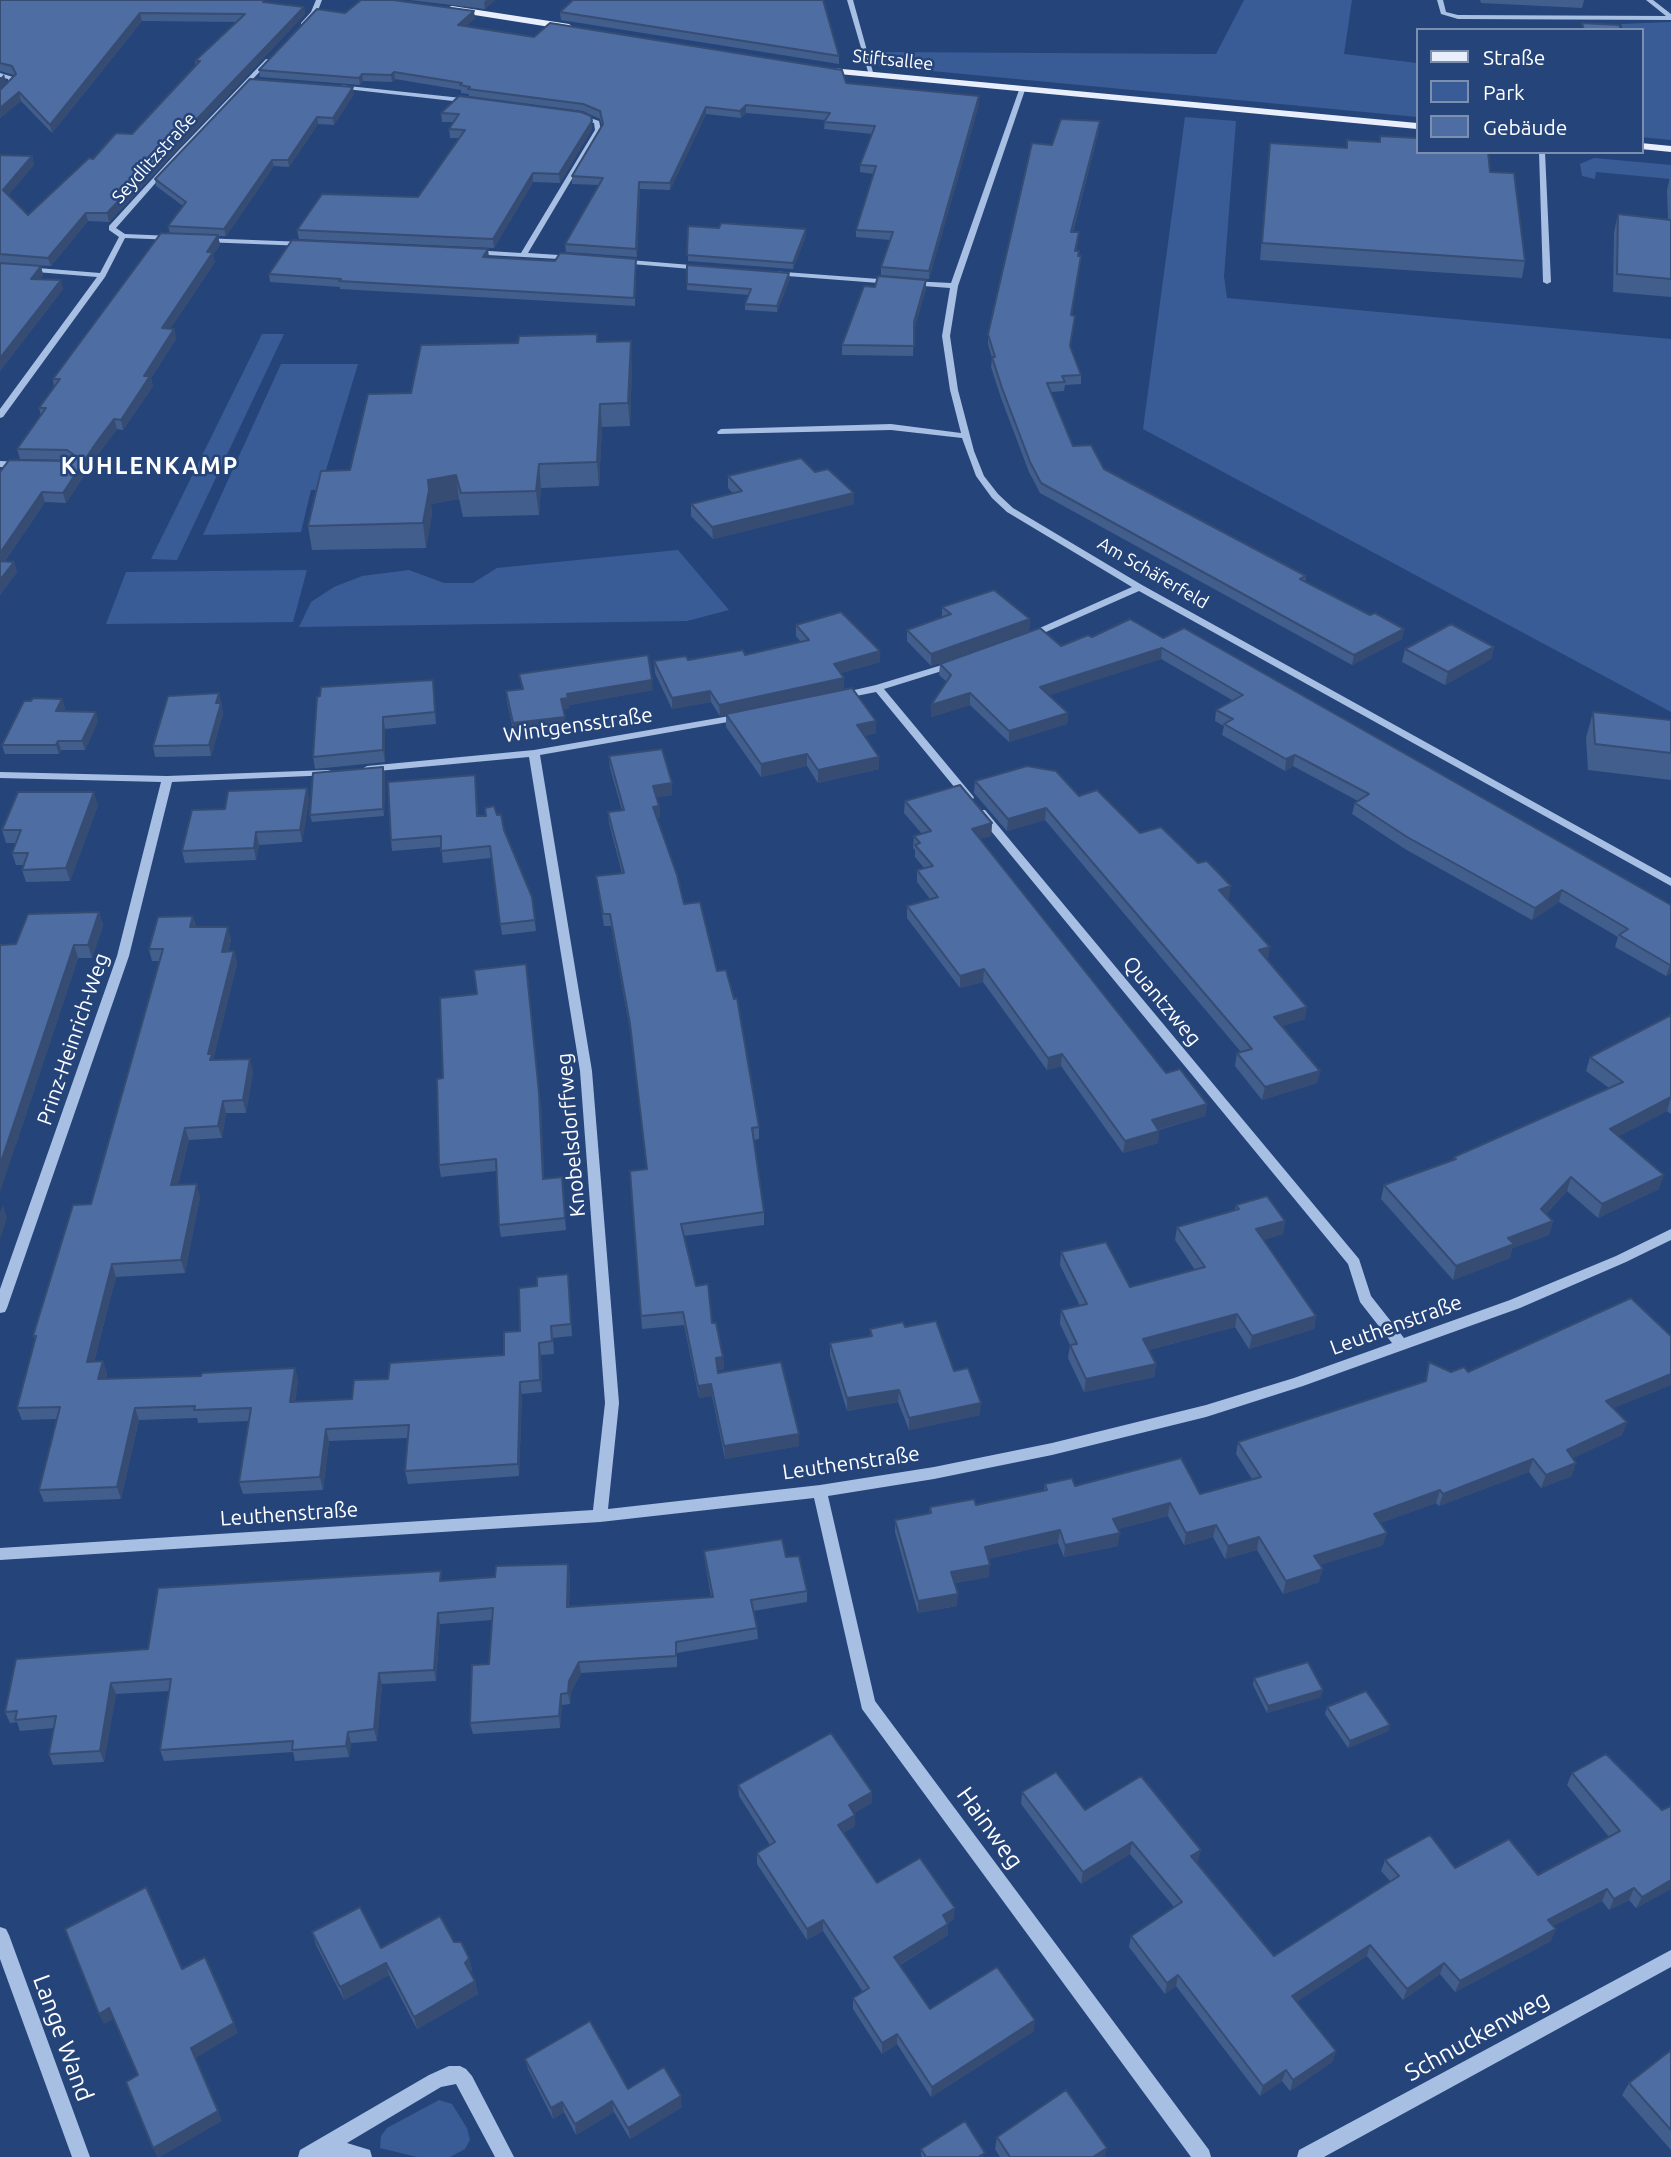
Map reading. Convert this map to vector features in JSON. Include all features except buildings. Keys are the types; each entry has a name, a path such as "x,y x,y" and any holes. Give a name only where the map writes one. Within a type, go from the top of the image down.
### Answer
{"main road":[{"path":"445,9 584,30"},
{"name":"Stiftsallee","path":"808,68 1416,126"},
{"path":"1643,146 1671,149"}],"street":[{"path":"295,32 314,13 319,0"},
{"path":"850,0 872,75"},
{"path":"1440,0 1443,13 1450,16 1532,19 1671,18"},
{"path":"1649,0 1671,18"},
{"path":"1532,19 1534,28"},
{"name":"Seydlitzstraße","path":"0,415 102,275 123,236 112,228 276,51"},
{"path":"0,75 11,78 12,83 0,96"},
{"path":"248,80 261,82"},
{"path":"335,87 480,102"},
{"name":"Am Schäferfeld","path":"1022,90 954,286 946,336 947,359 966,436 981,475 995,496 1010,510 1139,587 1671,883"},
{"path":"524,254 597,130 597,122 570,114"},
{"path":"1542,154 1547,282"},
{"path":"123,236 179,239"},
{"path":"192,239 317,245"},
{"path":"469,251 580,258"},
{"path":"607,260 718,269"},
{"path":"0,267 102,275"},
{"path":"760,272 954,286"},
{"path":"721,432 882,427 966,436"},
{"path":"0,464 35,465"},
{"path":"1016,641 1139,587"},
{"path":"824,699 878,688 968,660"},
{"name":"Quantzweg","path":"878,688 1354,1262 1365,1298 1402,1346"},
{"name":"Wintgensstraße","path":"349,771 534,753 756,714"},
{"name":"Knobelsdorffweg","path":"534,753 586,1071 612,1403 600,1516"},
{"path":"0,775 167,779 336,772"},
{"name":"Prinz-Heinrich-Weg","path":"0,1308 123,956 167,779"},
{"name":"Leuthenstraße","path":"0,1554 600,1516 820,1491 934,1473 1077,1443 1206,1411 1402,1346 1527,1299 1671,1234"},
{"name":"Hainweg","path":"820,1491 868,1704 1202,2157"},
{"name":"Lange Wand","path":"0,1935 81,2157"},
{"name":"Schnuckenweg","path":"1306,2157 1671,1958"},
{"path":"312,2154 435,2081 449,2075 460,2075 505,2157"},
{"path":"312,2154 338,2150 363,2157"}],"green space":[{"path":"1244,0 1352,0 1344,54 1416,63 1416,117 879,66 876,52 1216,54"},
{"path":"1671,22 1671,140 1643,137 1643,28 1622,28 1621,24"},
{"path":"1185,117 1236,121 1224,276 1227,298 1671,339 1671,712 1143,429"},
{"path":"1594,158 1671,165 1671,179 1596,172 1595,179 1582,176 1580,164"},
{"path":"262,334 284,334 177,560 151,559"},
{"path":"281,364 358,364 320,490 311,490 301,532 203,535"},
{"path":"678,550 729,610 687,621 299,627 311,602 334,587 362,576 409,570 444,583 473,583 497,568"},
{"path":"307,570 293,622 106,624 126,572"},
{"path":"439,2100 452,2104 467,2128 470,2140 465,2149 450,2157 417,2157 380,2148 381,2136 387,2128"}],"district":[{"name":"KUHLENKAMP","path":"150,466"}]}
